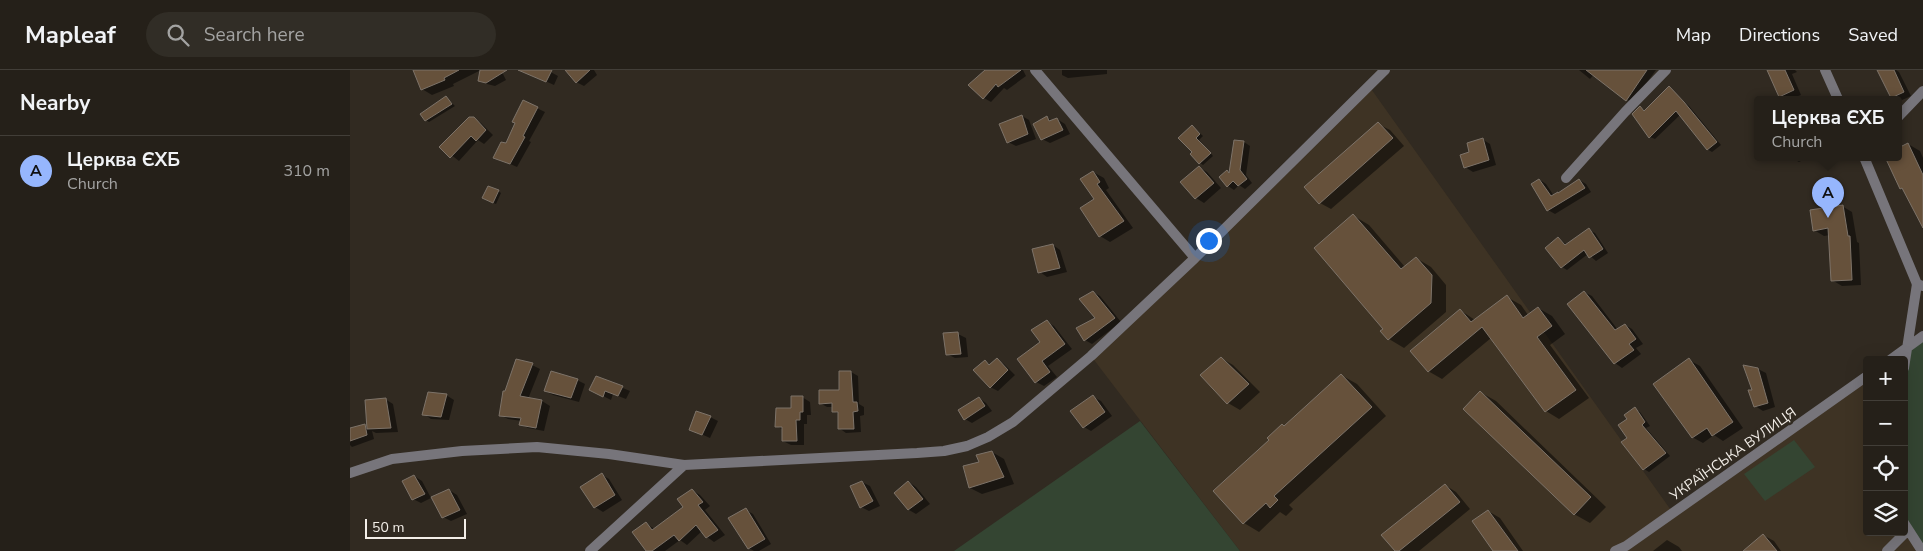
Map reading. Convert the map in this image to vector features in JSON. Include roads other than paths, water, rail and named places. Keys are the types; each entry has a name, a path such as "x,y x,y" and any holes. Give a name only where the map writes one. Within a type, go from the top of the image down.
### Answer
{"street":[{"path":"1035,70 1195,258"},
{"path":"350,473 392,459 462,451 537,447 609,454 684,465 917,453 944,450 974,443 1014,422 1091,356 1195,258 1385,70"},
{"path":"1566,178 1624,112 1666,70"},
{"path":"1825,70 1837,96"},
{"path":"1902,114 1923,91"},
{"path":"1866,161 1920,285 1907,356"},
{"path":"1896,356 1923,336"},
{"name":"УКРАЇНСЬКА ВУЛИЦЯ","path":"1615,551 1626,546 1863,379"},
{"path":"590,551 684,465"},
{"path":"1908,529 1922,551"},
{"path":"1886,551 1898,536"}],"place":[{"name":"Церква ЄХБ","path":"1828,218"}]}
